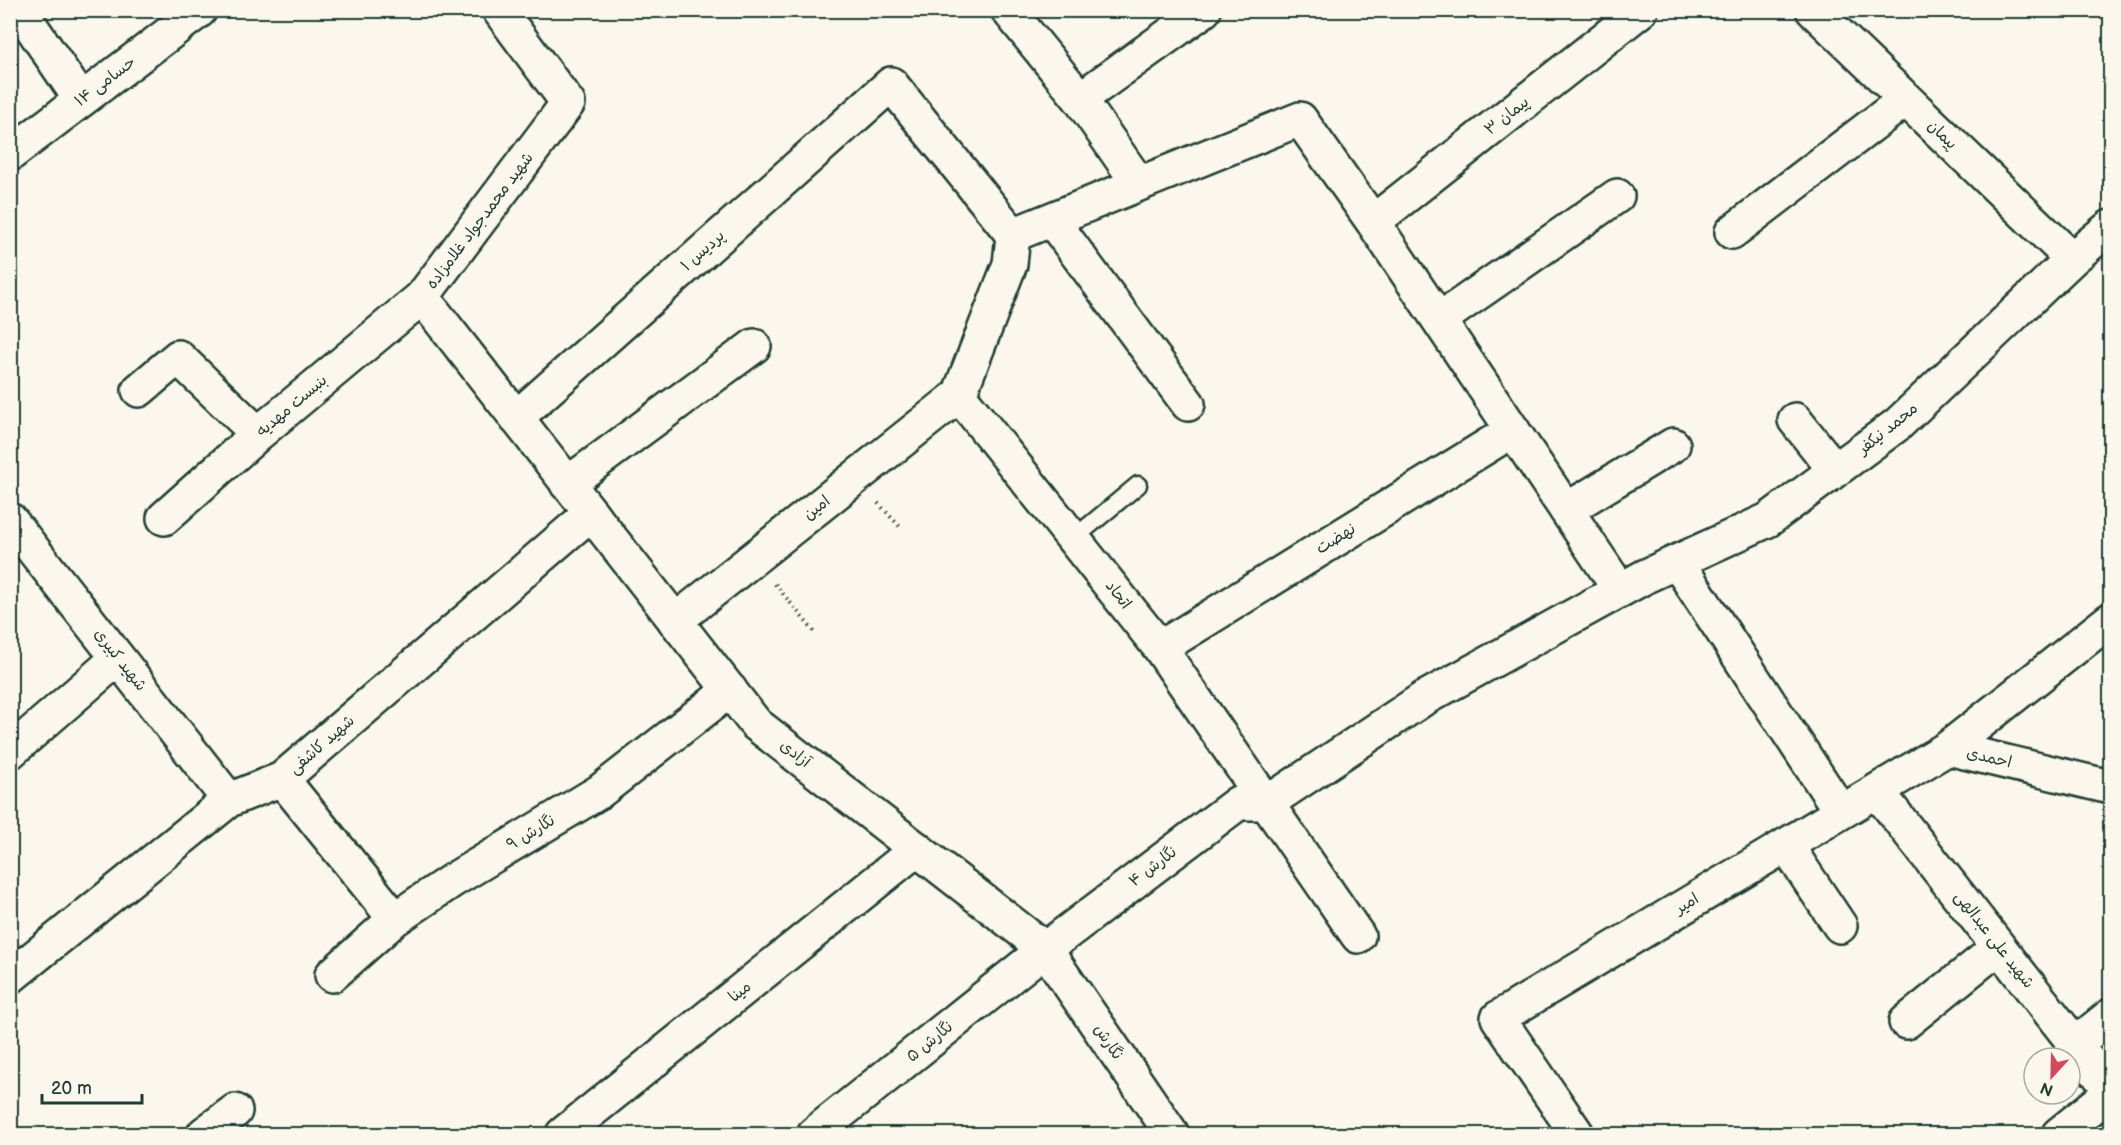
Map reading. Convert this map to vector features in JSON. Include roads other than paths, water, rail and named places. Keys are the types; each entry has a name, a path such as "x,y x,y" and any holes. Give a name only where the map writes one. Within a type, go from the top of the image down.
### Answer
{"street":[{"path":"20,10 81,100"},
{"name":"حسامی ۱۴","path":"10,154 200,10"},
{"name":"شهید محمدجواد غلامزاده","path":"499,10 568,103 422,297 591,513"},
{"path":"1008,10 1080,99 1139,184"},
{"path":"1080,99 1204,10"},
{"name":"پیمان ۳","path":"1373,222 1641,10"},
{"name":"پیمان","path":"1813,10 2072,259"},
{"name":"پردیس ۱","path":"516,418 891,84 1013,236"},
{"path":"1731,232 1906,99"},
{"path":"959,395 1010,264 1013,236 1300,118 1373,222 1620,590"},
{"path":"1439,320 1617,196"},
{"path":"1052,220 1188,404"},
{"name":"محمد نیکفر","path":"1268,803 1423,699 1620,590 1768,520 1898,424 2072,259 2110,227"},
{"name":"بنبست مهدیه","path":"164,518 258,434 422,297"},
{"path":"567,484 754,346"},
{"path":"139,390 178,357 258,434"},
{"name":"اتحاد","path":"959,395 1160,648 1358,936"},
{"name":"امین","path":"675,621 959,395"},
{"path":"1795,420 1835,470"},
{"name":"نهضت","path":"1160,648 1513,430"},
{"path":"1566,510 1673,445"},
{"name":"آزادی","path":"591,513 756,724 1045,949"},
{"name":"شهید کاشفی","path":"10,977 229,800 282,779 591,513"},
{"name":"شهید کبیری","path":"10,520 229,800"},
{"path":"1677,562 1841,812"},
{"path":"1948,748 2110,620"},
{"path":"10,752 118,658"},
{"name":"نگارش ۹","path":"332,975 395,919 453,880 599,792 730,690"},
{"name":"احمدی","path":"1877,791 1948,748 2110,787"},
{"path":"282,779 395,919"},
{"name":"امیر","path":"1577,1134 1498,1018 1877,791"},
{"name":"شهید علی عبدالهی","path":"1877,791 2110,1089"},
{"name":"نگارش ۴","path":"1045,949 1238,803 1268,803"},
{"path":"1786,845 1840,926"},
{"name":"مینا","path":"563,1134 917,849"},
{"path":"1906,1022 1999,946"},
{"name":"نگارش ۵","path":"814,1134 1045,949"},
{"name":"نگارش","path":"1045,949 1172,1134"},
{"path":"2075,1044 2110,1016"},
{"path":"2059,1134 2110,1093"},
{"path":"204,1134 235,1111"}],"lane":[{"path":"1073,539 1138,485"}]}
